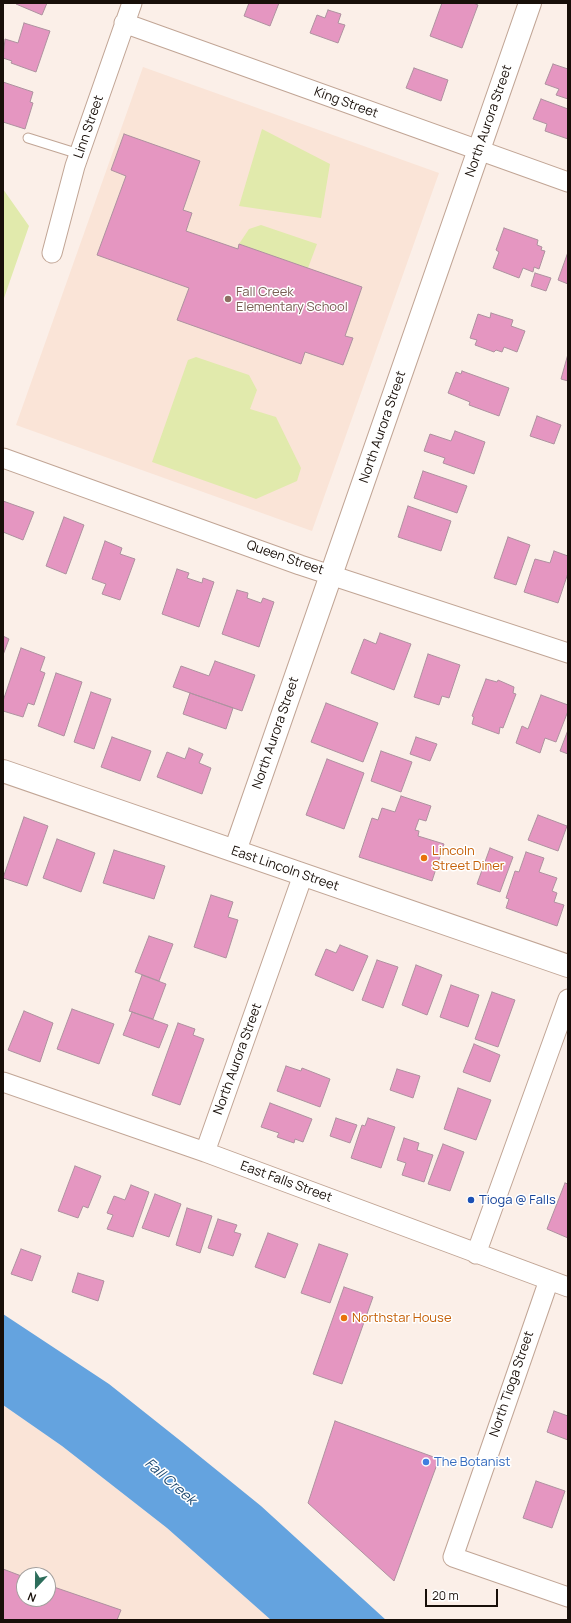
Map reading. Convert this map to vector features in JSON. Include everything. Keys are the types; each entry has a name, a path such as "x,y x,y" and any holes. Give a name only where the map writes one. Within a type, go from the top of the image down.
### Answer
{"street":[{"name":"Linn Street","path":"52,254 79,154 132,3"},
{"name":"North Aurora Street","path":"236,851 530,3"},
{"name":"King Street","path":"124,23 568,182"},
{"name":"Queen Street","path":"3,458 331,574 568,653"},
{"name":"East Lincoln Street","path":"3,771 568,966"},
{"name":"North Aurora Street","path":"204,1152 303,875"},
{"path":"476,1254 568,999"},
{"name":"East Falls Street","path":"3,1082 204,1152 402,1224 476,1254 568,1287"},
{"name":"North Tioga Street","path":"549,1280 453,1557 568,1597"}],"lane":[{"path":"28,138 79,154"}],"shaded area":[{"name":"Fall Creek Elementary School","path":"143,67 439,173 312,531 16,425"},
{"path":"3,1405 62,1446 167,1528 271,1620 3,1620"}],"green space":[{"path":"262,129 330,164 321,218 239,206"},
{"path":"3,189 29,226 3,301"},
{"path":"261,225 317,244 308,268 239,244 249,229"},
{"path":"196,357 249,375 257,390 250,409 276,417 301,468 297,481 256,499 152,462 188,360"}],"water":[{"name":"Fall Creek","path":"3,1314 109,1384 182,1442 261,1506 386,1620 271,1620 167,1528 62,1446 3,1405"}],"building":[{"path":"47,3 42,15 16,4"},
{"path":"249,3 279,3 270,26 244,16"},
{"path":"442,3 473,3 478,5 462,48 430,36"},
{"path":"328,10 341,14 338,23 345,25 338,43 310,33 317,15 325,18"},
{"path":"24,23 50,31 36,72 11,63 12,61 3,58 5,39 18,43"},
{"path":"553,64 568,69 568,99 556,95 559,89 545,84"},
{"path":"414,68 448,80 441,101 406,88"},
{"path":"3,82 33,92 30,102 33,103 25,129 3,122"},
{"path":"541,99 568,109 568,139 545,131 547,124 533,119"},
{"name":"Fall Creek Elementary School","path":"124,134 200,161 183,210 192,213 186,231 238,249 239,244 362,287 345,336 353,338 343,365 305,352 301,364 177,320 189,288 97,255 126,176 111,170"},
{"path":"504,228 538,240 537,245 542,247 541,250 545,251 539,269 534,267 533,272 523,268 519,278 493,268 499,252 496,250"},
{"path":"568,252 568,284 558,280"},
{"path":"535,273 551,278 546,291 531,286"},
{"path":"491,313 513,320 511,326 525,331 517,352 504,347 502,352 496,350 494,352 475,345 477,340 470,338 478,314 490,318"},
{"path":"568,354 568,381 561,379"},
{"path":"462,371 509,388 499,416 469,405 470,402 448,393 456,372 461,374"},
{"path":"537,416 561,425 554,444 530,436"},
{"path":"455,431 485,442 474,474 443,463 445,458 424,451 430,434 451,441"},
{"path":"423,471 467,486 457,513 414,498"},
{"path":"3,501 34,512 23,540 3,532"},
{"path":"408,506 451,521 441,551 398,537"},
{"path":"64,517 84,525 66,574 46,566"},
{"path":"508,537 530,545 516,585 494,578"},
{"path":"105,541 122,548 120,554 135,559 120,600 102,594 106,584 92,579"},
{"path":"554,551 568,556 568,573 558,603 524,592 535,559 550,563"},
{"path":"177,569 189,573 187,578 202,583 203,578 214,582 199,627 162,614"},
{"path":"237,590 248,593 247,598 261,603 263,598 274,602 259,647 222,634"},
{"path":"380,633 411,644 394,690 351,673 364,639 376,644"},
{"path":"3,636 9,639 3,655"},
{"path":"21,648 45,657 40,671 45,673 34,705 28,703 23,717 3,711 3,701"},
{"path":"428,654 460,665 449,698 442,696 439,705 414,697"},
{"path":"215,661 255,675 242,711 173,687 181,666 209,676"},
{"path":"56,673 82,682 64,736 38,726"},
{"path":"486,679 497,682 498,680 514,687 513,693 516,694 503,728 500,727 499,734 472,724 474,717 472,716"},
{"path":"91,692 111,699 94,749 74,742"},
{"path":"190,693 233,708 226,729 183,714"},
{"path":"541,695 568,705 568,711 556,742 545,738 540,753 516,743 522,726 528,729"},
{"path":"326,703 378,723 363,762 311,742"},
{"path":"568,730 568,754 560,751"},
{"path":"112,737 151,751 140,781 101,767"},
{"path":"416,737 437,744 430,761 410,754"},
{"path":"189,748 203,754 199,763 211,768 202,794 157,777 167,752 185,759"},
{"path":"381,751 412,762 401,792 371,781"},
{"path":"327,759 364,773 344,829 306,815"},
{"path":"401,796 431,806 426,821 419,819 415,830 419,831 418,836 444,844 432,881 359,857 372,818 378,820 382,808 395,812"},
{"path":"538,815 567,826 558,851 528,840"},
{"path":"24,817 48,826 27,886 3,878"},
{"path":"57,839 95,853 81,892 43,878"},
{"path":"490,848 513,857 500,892 477,884"},
{"path":"114,850 165,866 154,899 103,883"},
{"path":"526,852 544,858 539,872 557,878 552,891 557,893 554,902 564,905 557,926 506,908 509,899 506,898 515,871 519,872"},
{"path":"211,895 233,902 228,917 238,920 226,958 194,947"},
{"path":"149,936 173,944 159,981 135,972"},
{"path":"340,945 368,956 353,991 315,975 326,949 336,953"},
{"path":"377,960 398,967 383,1008 362,1000"},
{"path":"416,965 442,975 427,1015 402,1005"},
{"path":"142,975 166,984 153,1019 129,1011"},
{"path":"451,985 479,995 468,1027 440,1017"},
{"path":"492,992 515,1000 498,1047 475,1039"},
{"path":"72,1009 114,1024 99,1064 57,1049"},
{"path":"24,1011 53,1023 40,1062 8,1050"},
{"path":"132,1012 168,1025 159,1048 123,1035"},
{"path":"178,1023 195,1029 193,1035 204,1039 180,1105 152,1095"},
{"path":"474,1044 500,1055 490,1082 463,1072"},
{"path":"286,1066 301,1071 302,1068 330,1079 320,1107 277,1091"},
{"path":"397,1069 420,1076 413,1098 390,1090"},
{"path":"458,1088 491,1100 476,1140 444,1129"},
{"path":"270,1103 312,1119 303,1142 295,1139 294,1143 277,1137 279,1133 261,1127"},
{"path":"336,1118 357,1125 350,1143 330,1136"},
{"path":"368,1118 395,1127 381,1168 351,1158 362,1125 365,1126"},
{"path":"404,1138 419,1143 417,1150 433,1155 424,1182 402,1175 406,1163 397,1160"},
{"path":"443,1144 464,1152 450,1191 428,1184"},
{"path":"75,1166 101,1176 88,1208 83,1206 78,1218 58,1211"},
{"path":"565,1183 568,1184 568,1238 547,1229"},
{"path":"131,1185 149,1192 133,1237 107,1229 113,1215 107,1213 114,1196 125,1200"},
{"path":"155,1194 181,1204 169,1237 142,1228"},
{"path":"187,1208 212,1216 200,1253 176,1245"},
{"path":"218,1219 237,1225 234,1232 241,1234 233,1256 208,1248"},
{"path":"268,1233 298,1244 285,1278 255,1267"},
{"path":"319,1244 348,1254 330,1303 301,1293"},
{"path":"21,1249 41,1256 32,1281 11,1274"},
{"path":"78,1273 104,1281 98,1301 72,1292"},
{"path":"344,1287 373,1297 342,1384 313,1374"},
{"path":"554,1411 568,1416 568,1440 547,1432"},
{"path":"335,1421 439,1459 394,1581 308,1503"},
{"path":"536,1481 565,1491 552,1528 523,1518"},
{"path":"3,1569 16,1574 16,1607 56,1607 56,1588 121,1610 117,1620 3,1620"}],"place":[{"name":"Fall Creek Elementary School","path":"228,299"},
{"name":"Lincoln Street Diner","path":"424,858"},
{"name":"Tioga @ Falls","path":"471,1200"},
{"name":"Northstar House","path":"344,1318"},
{"name":"The Botanist","path":"426,1462"}]}
